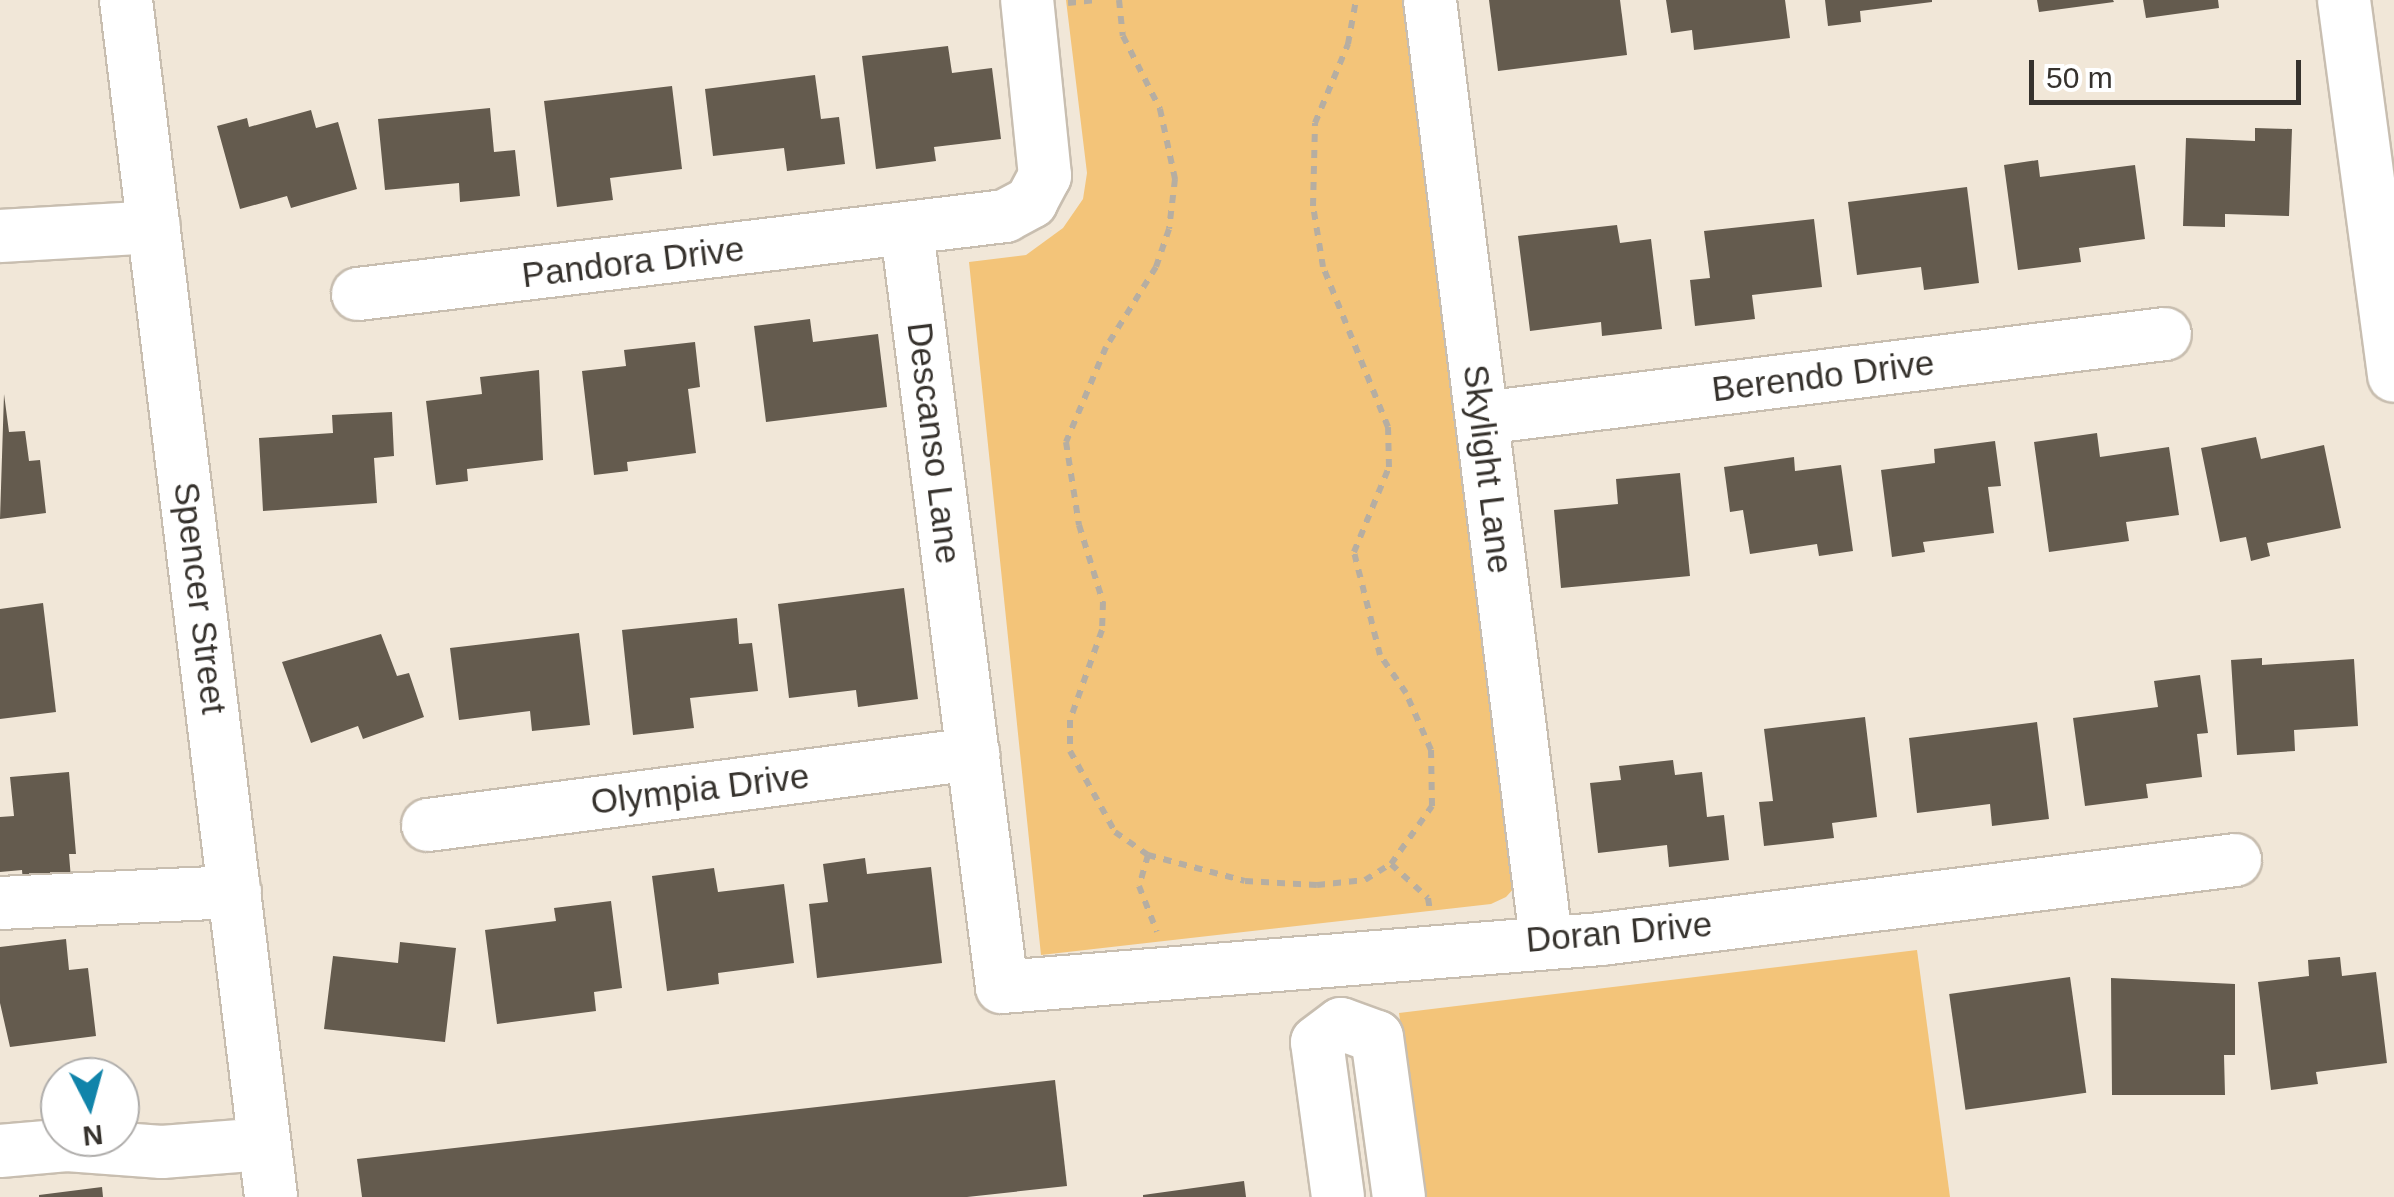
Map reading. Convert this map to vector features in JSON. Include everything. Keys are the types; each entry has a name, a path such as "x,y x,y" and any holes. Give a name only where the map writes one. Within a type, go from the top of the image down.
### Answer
{"street":[{"name":"Spencer Street","path":"126,0 271,1197"},
{"name":"Skylight Lane","path":"1430,0 1546,939"},
{"path":"2344,0 2388,264 2394,376"},
{"path":"908,231 1005,216 1031,202 1045,176 1047,2"},
{"path":"0,236 154,227"},
{"name":"Pandora Drive","path":"358,294 908,231"},
{"name":"Descanso Lane","path":"908,231 1002,987"},
{"name":"Berendo Drive","path":"1482,418 2166,334"},
{"name":"Olympia Drive","path":"428,824 973,754"},
{"name":"Doran Drive","path":"1002,987 1331,964 1546,939 1601,939 2235,860"},
{"path":"0,904 234,892"},
{"path":"1331,964 1341,1024"},
{"path":"1338,1197 1317,1042 1341,1024"},
{"path":"1341,1024 1377,1037 1398,1197"},
{"path":"0,1151 68,1145 162,1152 262,1144"}],"path":[{"path":"1047,2 1096,0"},
{"path":"1118,0 1123,36 1160,109 1176,179 1156,267 1106,347 1066,442 1079,525 1103,602 1102,630 1070,720 1070,751 1115,832 1148,855 1245,882 1317,885 1364,880 1391,864 1432,806 1431,750 1406,693 1380,655 1354,552 1388,467 1388,427 1324,266 1312,206 1315,124 1348,44 1356,0"},
{"path":"1148,855 1141,867 1142,904 1154,922 1170,975"},
{"path":"1391,864 1428,898 1437,950"}],"shaded area":[{"path":"1066,0 1409,0 1516,886 1506,897 1491,904 1041,955 969,262 1026,255 1063,228 1083,199 1087,173"},
{"path":"1917,950 1950,1197 1426,1197 1399,1013"}],"building":[{"path":"1489,0 1620,0 1627,55 1498,71"},
{"path":"1666,0 1785,0 1790,38 1694,50 1692,30 1671,33"},
{"path":"1825,0 1932,2 1860,11 1861,22 1828,26"},
{"path":"2037,0 2113,0 2114,2 2039,12"},
{"path":"2143,0 2218,0 2219,8 2146,18"},
{"path":"948,46 952,73 992,68 1001,139 934,147 936,161 876,169 862,56"},
{"path":"815,75 821,119 839,117 845,164 787,171 784,148 713,156 705,89"},
{"path":"672,86 682,169 610,178 613,200 557,207 544,101"},
{"path":"490,108 494,152 515,150 520,196 460,202 459,183 385,190 378,119"},
{"path":"311,110 316,128 338,122 357,189 291,208 287,196 240,209 217,126 247,118 249,127"},
{"path":"2255,128 2292,129 2289,216 2225,214 2225,227 2183,226 2186,138 2255,141"},
{"path":"2038,160 2040,177 2135,165 2145,239 2079,248 2081,262 2018,270 2004,165"},
{"path":"1967,187 1979,283 1924,290 1921,267 1857,275 1848,202"},
{"path":"1814,219 1822,287 1752,295 1755,319 1695,326 1690,280 1710,278 1704,231"},
{"path":"1617,225 1620,243 1651,239 1662,329 1602,336 1601,322 1530,331 1518,236"},
{"path":"810,319 813,342 878,334 887,407 766,422 754,326"},
{"path":"695,342 700,387 688,389 696,453 627,462 628,471 594,475 582,371 626,366 624,350"},
{"path":"539,370 543,460 467,469 468,481 436,485 426,401 482,394 480,377"},
{"path":"4,394 9,432 25,431 29,461 40,460 46,513 0,519"},
{"path":"392,412 394,456 374,458 377,503 263,511 259,438 333,433 332,415"},
{"path":"2097,433 2100,457 2169,447 2179,515 2126,522 2129,541 2049,552 2034,442"},
{"path":"2256,437 2261,459 2324,445 2341,528 2267,543 2270,556 2251,561 2246,537 2220,542 2201,448"},
{"path":"1995,441 2001,486 1988,487 1994,533 1923,542 1925,552 1892,557 1881,470 1935,463 1934,449"},
{"path":"1794,457 1795,471 1841,465 1853,551 1819,556 1817,544 1750,554 1743,510 1730,512 1724,467"},
{"path":"1680,473 1690,576 1561,588 1554,510 1618,504 1616,479"},
{"path":"904,588 918,699 858,707 856,690 789,698 778,604"},
{"path":"43,603 56,712 0,719 0,609"},
{"path":"737,618 739,644 752,643 758,691 690,698 694,728 633,735 622,630"},
{"path":"579,633 590,725 532,731 530,711 459,720 450,648"},
{"path":"381,634 397,676 409,673 424,717 363,739 358,726 311,743 282,662"},
{"path":"2262,658 2262,665 2354,659 2358,726 2294,730 2295,751 2237,755 2231,660"},
{"path":"2200,675 2208,733 2197,734 2202,777 2146,784 2148,798 2085,806 2073,718 2158,707 2154,681"},
{"path":"1865,717 1877,817 1832,823 1834,838 1764,846 1759,802 1773,801 1764,729"},
{"path":"2037,722 2049,819 1992,826 1990,804 1917,813 1909,738"},
{"path":"1673,760 1675,775 1702,772 1707,817 1724,815 1729,860 1669,867 1667,845 1598,853 1590,783 1621,780 1619,766"},
{"path":"69,772 76,854 69,854 72,891 24,895 22,870 0,872 0,817 14,816 10,777"},
{"path":"865,858 867,874 931,867 942,963 817,978 809,904 828,902 823,864"},
{"path":"714,868 718,892 784,884 794,963 718,973 719,984 667,991 652,876"},
{"path":"611,901 622,988 594,992 596,1011 497,1024 485,930 556,921 554,908"},
{"path":"66,939 69,970 88,968 96,1036 10,1047 0,1003 0,947"},
{"path":"400,942 456,948 445,1042 324,1029 333,956 398,963"},
{"path":"2340,957 2342,976 2376,972 2387,1063 2316,1072 2318,1084 2271,1090 2258,982 2309,976 2308,960"},
{"path":"2070,977 2086,1093 1965,1110 1949,994"},
{"path":"2111,978 2235,984 2235,1055 2224,1055 2225,1095 2112,1095"},
{"path":"1055,1080 1067,1186 967,1197 362,1197 357,1159"},
{"path":"1244,1181 1246,1197 1143,1197 1143,1195"},
{"path":"102,1187 103,1197 39,1197 39,1195"}]}
